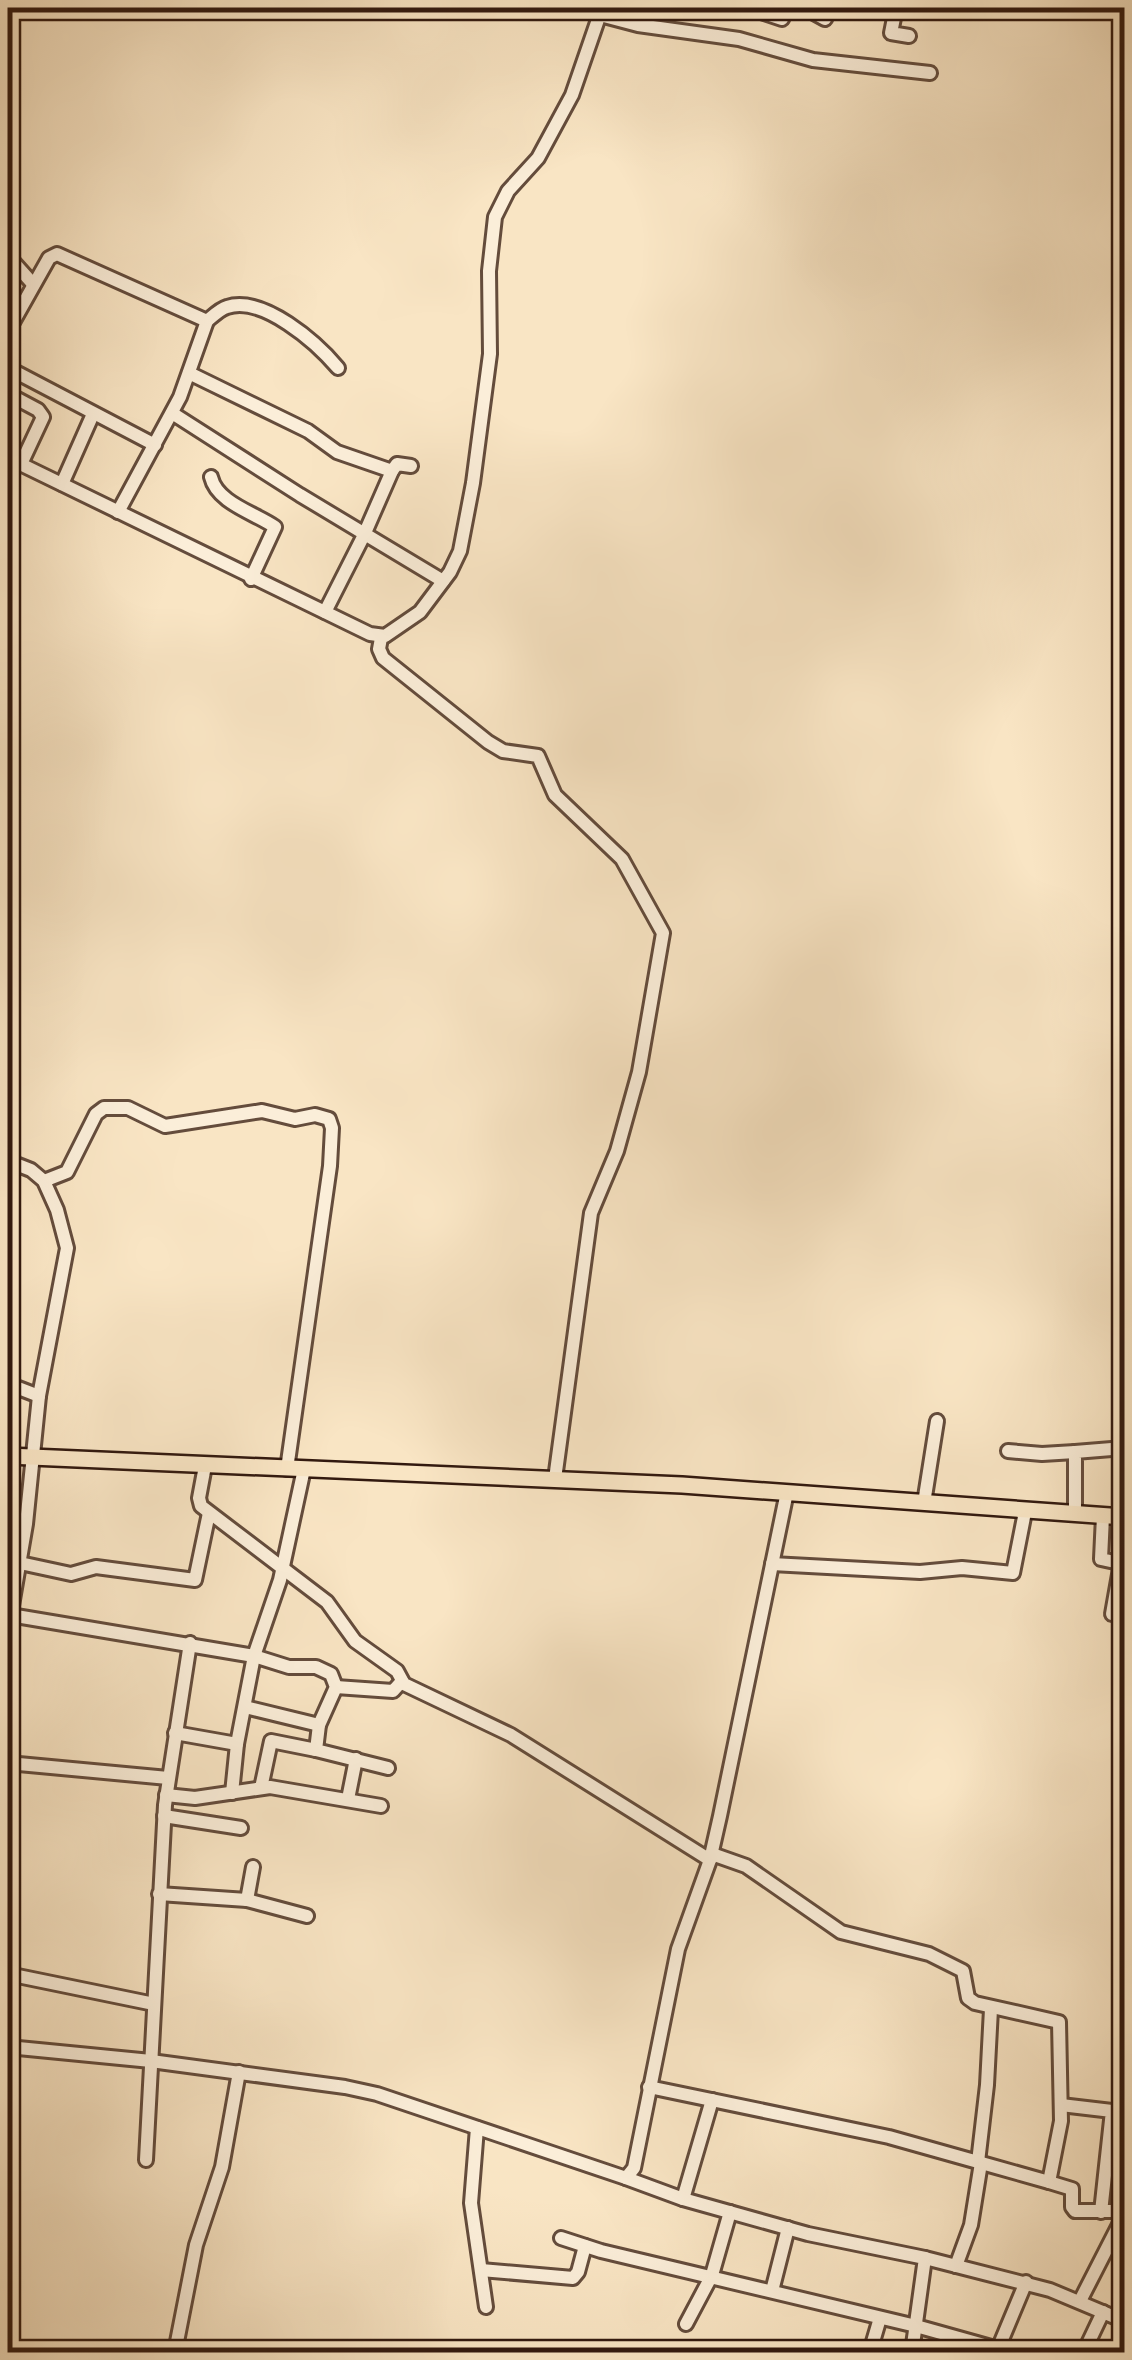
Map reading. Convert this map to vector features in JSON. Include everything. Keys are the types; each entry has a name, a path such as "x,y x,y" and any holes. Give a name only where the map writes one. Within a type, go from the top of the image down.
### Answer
{"main road":[{"path":"8,1456 787,1492 1124,1517"}],"street":[{"path":"762,8 761,12 782,20"},
{"path":"805,8 825,18 830,8"},
{"path":"896,8 891,33 908,36"},
{"path":"381,638 420,612 444,581 460,551 490,354 489,271 495,217 508,191 538,158 572,95 601,11 638,24 739,39 813,60 930,74"},
{"path":"8,331 49,258 62,255 207,321"},
{"path":"8,256 34,284"},
{"path":"118,512 172,413 207,321 223,308 235,306 270,313 318,347 338,368"},
{"path":"8,368 155,446"},
{"path":"189,373 308,431 338,452 392,471"},
{"path":"38,410 49,390"},
{"path":"8,394 38,410 43,420 14,461 251,579 381,638"},
{"path":"172,413 444,581"},
{"path":"62,484 93,414"},
{"path":"325,612 392,471 397,464 411,466"},
{"path":"211,477 222,494 275,527 251,579"},
{"path":"381,638 379,649 383,658 488,742 503,751 538,756 555,795 622,859 664,933 634,1088 617,1151 591,1213 555,1480"},
{"path":"44,1181 67,1172 96,1114 104,1108 128,1108 166,1126 262,1111 295,1120 329,1118 330,1166 282,1568 254,1656 232,1792"},
{"path":"8,1161 31,1170 44,1181 67,1248 39,1400 9,1622 190,1643 290,1667 308,1666 325,1671 335,1680 336,1688 319,1725 316,1750"},
{"path":"8,1388 39,1400"},
{"path":"924,1503 937,1421"},
{"path":"1008,1451 1124,1448"},
{"path":"1075,1452 1076,1514"},
{"path":"205,1466 199,1502 208,1513 327,1602 355,1641 397,1671 402,1681 511,1735 711,1857 738,1861 841,1932 921,1952 963,1971 968,1998 991,2010 1059,2022 1060,2130 1049,2182"},
{"path":"626,2178 634,2168 678,1950 711,1857 787,1492"},
{"path":"772,1564 920,1572 962,1568 1014,1573 1025,1512"},
{"path":"20,1562 71,1574 96,1567 195,1580 208,1513"},
{"path":"1103,1516 1099,1555 1104,1561 1123,1564 1112,1614"},
{"path":"146,2160 164,1816 190,1643"},
{"path":"336,1688 393,1692 402,1681"},
{"path":"245,1707 319,1725"},
{"path":"175,1733 237,1744"},
{"path":"261,1788 271,1742 388,1768"},
{"path":"348,1799 356,1759"},
{"path":"8,1763 168,1778"},
{"path":"166,1794 194,1798 261,1788 381,1806"},
{"path":"164,1816 241,1828"},
{"path":"248,1900 253,1867"},
{"path":"160,1894 248,1900 307,1916"},
{"path":"8,1974 154,2004"},
{"path":"956,2266 971,2225 991,2010"},
{"path":"8,2047 346,2087 683,2199 788,2228 1026,2282 1124,2320"},
{"path":"175,2352 196,2246 222,2167 239,2072"},
{"path":"649,2087 889,2137 1072,2190 1075,2211 1124,2213 1080,2301"},
{"path":"683,2199 712,2100"},
{"path":"1061,2106 1112,2111 1101,2212"},
{"path":"476,2128 471,2203 486,2307"},
{"path":"686,2324 712,2276 730,2212"},
{"path":"772,2291 788,2228"},
{"path":"561,2238 1003,2351 1026,2282"},
{"path":"481,2270 573,2278 586,2246"},
{"path":"912,2352 925,2258"},
{"path":"1084,2352 1103,2312"},
{"path":"870,2352 880,2318"}]}
